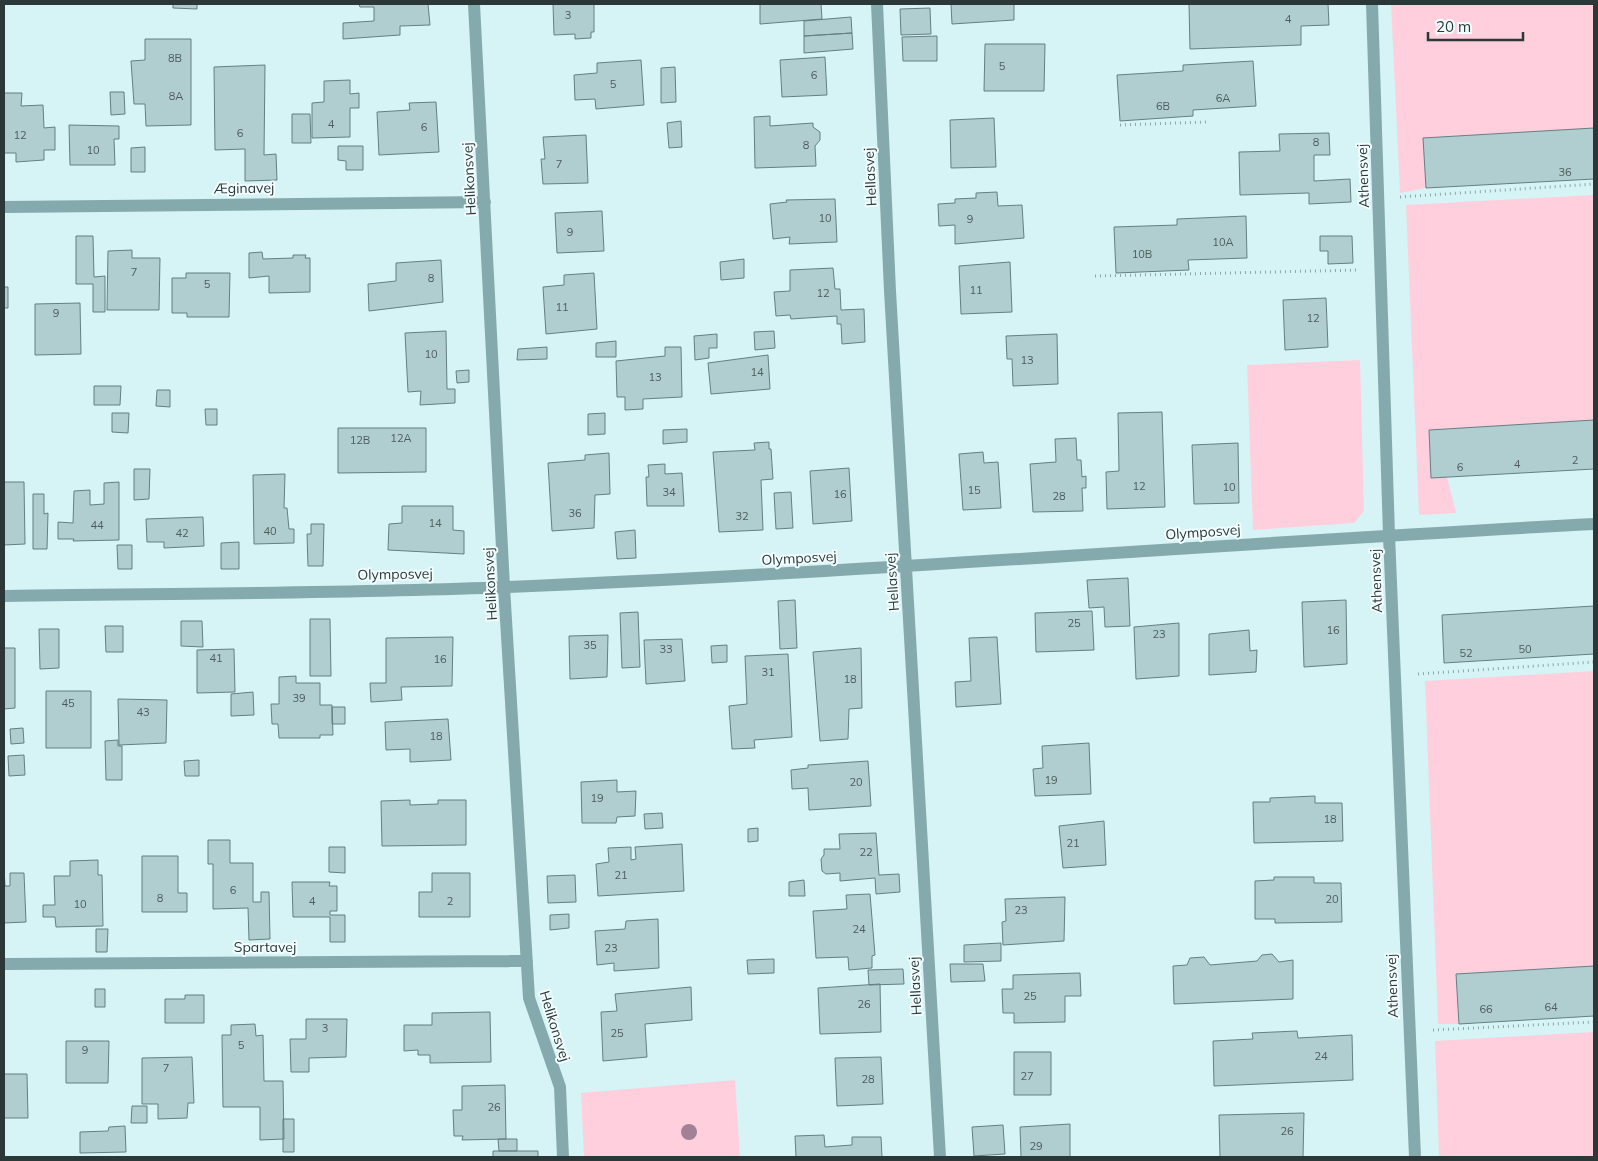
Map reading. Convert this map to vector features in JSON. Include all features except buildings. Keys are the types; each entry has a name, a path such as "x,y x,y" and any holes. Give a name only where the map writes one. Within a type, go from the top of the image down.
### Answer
{"street":[{"name":"Helikonsvej","path":"474,4 504,587 526,961 529,998 560,1087 563,1157"},
{"name":"Hellasvej","path":"876,4 940,1157"},
{"name":"Athensvej","path":"1372,4 1389,535 1415,1157"},
{"name":"Æginavej","path":"4,207 485,202"},
{"name":"Olymposvej","path":"4,596 504,587 906,567 1389,535 1594,524"},
{"name":"Spartavej","path":"4,964 526,961"}],"path":[{"path":"1120,125 1206,122"},
{"path":"1378,198 1594,184"},
{"path":"1095,276 1381,269"},
{"path":"1395,676 1594,662"},
{"path":"1409,1032 1594,1022"}],"shaded area":[{"path":"1391,4 1594,4 1594,128 1423,138 1426,188 1400,193"},
{"path":"1593,195 1594,420 1429,430 1431,478 1447,477 1456,513 1419,515 1406,205"},
{"path":"1360,360 1364,511 1354,523 1253,530 1247,365"},
{"path":"1594,671 1594,966 1456,974 1459,1024 1438,1024 1425,681"},
{"path":"1594,1032 1594,1157 1439,1157 1435,1041"},
{"path":"735,1080 740,1157 584,1157 581,1093"}]}
